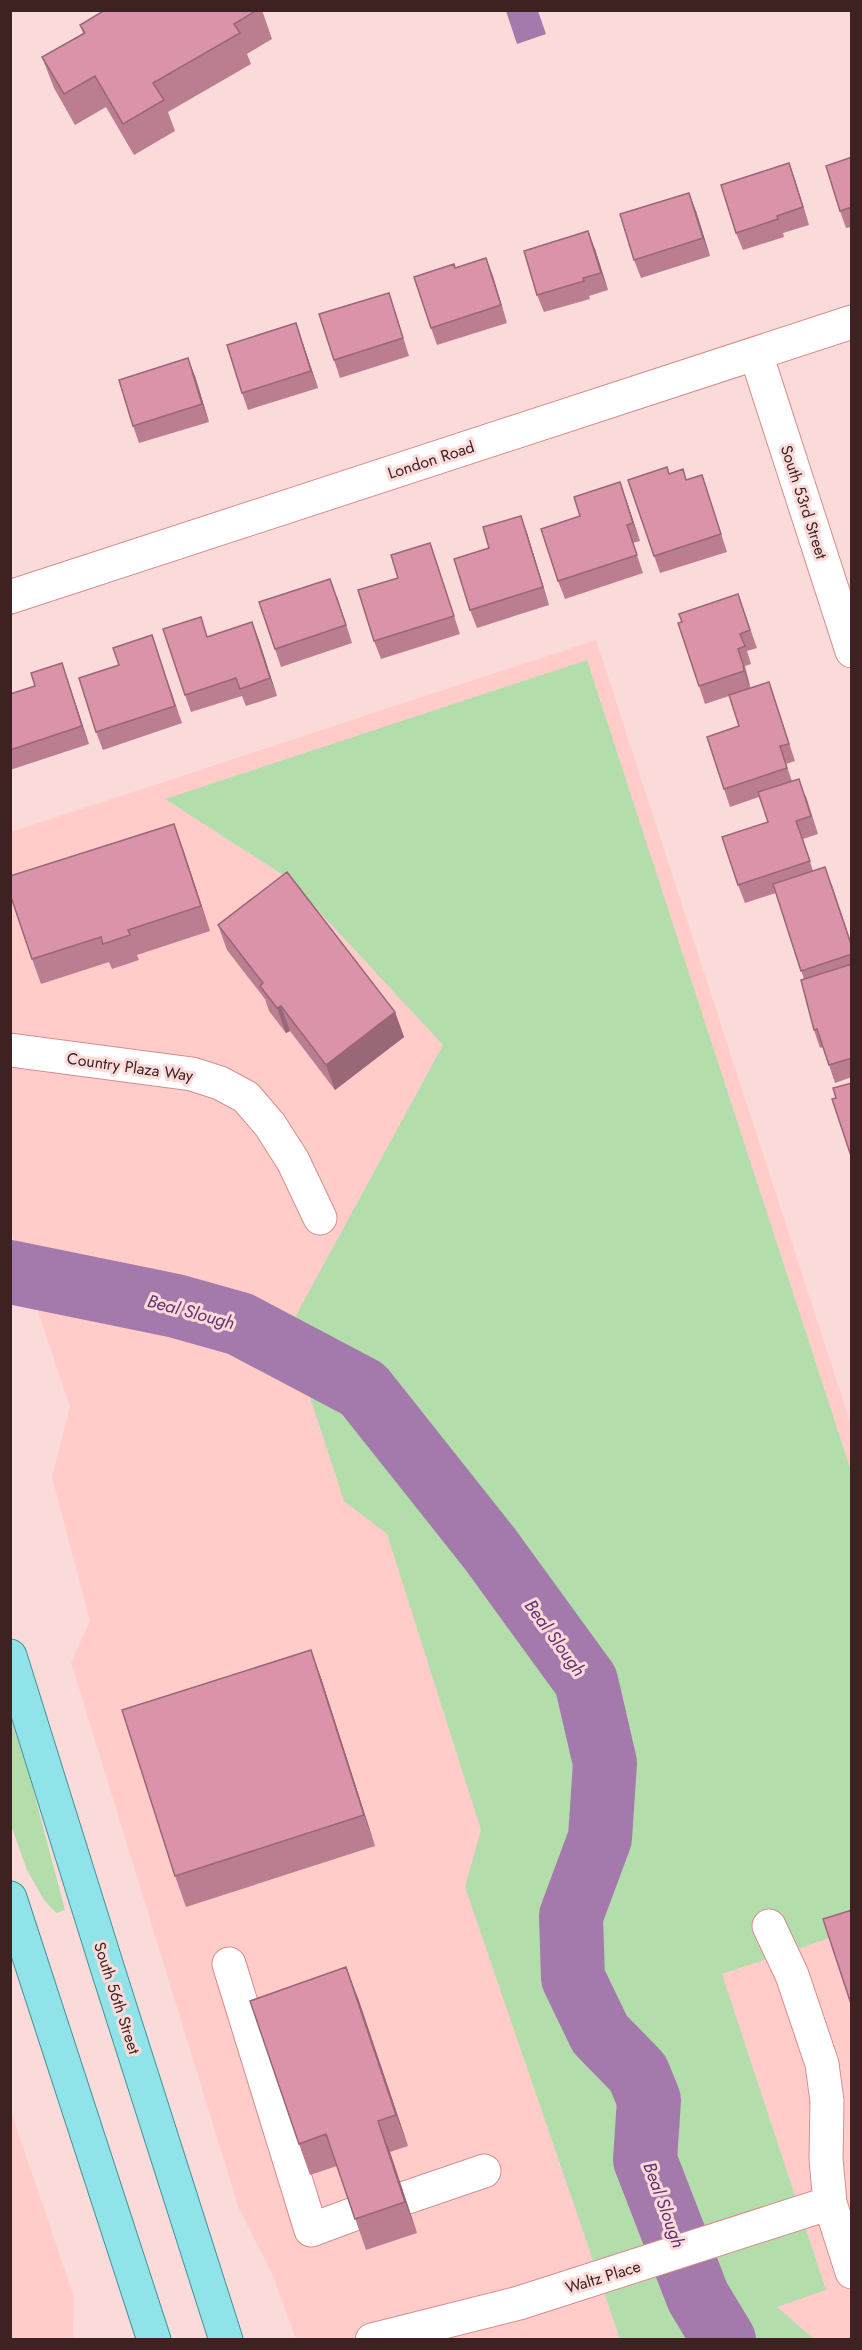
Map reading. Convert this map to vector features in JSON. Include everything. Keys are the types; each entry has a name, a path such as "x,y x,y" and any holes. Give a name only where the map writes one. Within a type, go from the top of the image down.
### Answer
{"main road":[{"name":"South 56th Street","path":"10,1656 226,2340"},
{"path":"10,1898 154,2340"}],"street":[{"name":"London Road","path":"10,597 852,322"},
{"name":"South 53rd Street","path":"756,354 852,651"},
{"name":"Country Plaza Way","path":"10,1050 192,1074 220,1083 246,1097 270,1125 293,1161 320,1218"},
{"path":"769,1926 792,1975 822,2064 827,2101 826,2159 830,2204 852,2272"},
{"path":"229,1964 310,2230 354,2214"},
{"path":"405,2198 484,2171"},
{"name":"Waltz Place","path":"372,2340 519,2302 830,2204"}],"shaded area":[{"path":"506,11 538,11 546,34 517,44"},
{"path":"596,640 851,1425 851,2339 296,2339 273,2276 239,2209 71,1662 90,1621 52,1477 70,1407 11,1231 11,832"},
{"path":"11,2112 74,2297 73,2339 11,2339"}],"green space":[{"path":"587,660 851,1471 851,1931 722,1974 826,2290 777,2307 814,2339 620,2339 465,1887 481,1830 387,1534 344,1501 288,1330 443,1045 288,878 165,799"},
{"path":"11,1720 29,1774 65,1910 56,1913 44,1900 27,1870 11,1825"}],"building":[{"path":"105,10 257,10 234,24 240,33 153,83 164,100 123,124 95,76 64,94 42,57 85,33 80,25"},
{"path":"852,157 852,207 840,211 826,166"},
{"path":"789,163 803,207 777,216 778,219 736,233 721,185"},
{"path":"689,193 703,238 634,260 620,214"},
{"path":"588,231 601,273 583,278 584,281 537,295 524,251"},
{"path":"486,258 501,305 431,328 414,277 454,264 455,268"},
{"path":"389,293 403,338 334,360 319,314"},
{"path":"296,323 311,371 242,393 227,345"},
{"path":"188,358 202,404 133,426 119,380"},
{"path":"667,467 669,474 683,469 686,480 702,475 721,534 654,556 628,480"},
{"path":"620,482 633,523 627,525 637,555 558,581 541,529 580,516 574,497"},
{"path":"521,516 543,587 470,610 454,559 489,548 483,527"},
{"path":"430,543 454,616 374,641 358,590 398,578 391,555"},
{"path":"330,579 346,625 275,649 259,602"},
{"path":"738,594 750,630 740,634 745,646 738,649 744,671 699,686 678,623 682,622 679,614"},
{"path":"201,617 207,637 252,622 270,678 240,689 236,678 185,695 163,629"},
{"path":"152,635 175,706 96,732 79,678 119,665 113,648"},
{"path":"62,663 82,726 10,750 10,694 35,686 31,673"},
{"path":"769,682 789,744 780,746 787,768 724,789 707,737 739,726 729,695"},
{"path":"799,779 811,816 796,821 810,861 738,885 722,837 768,822 758,792"},
{"path":"174,824 201,906 128,930 130,935 103,944 101,937 32,959 10,894 10,876"},
{"path":"825,867 852,947 852,954 801,971 773,884"},
{"path":"287,872 395,1012 326,1065 281,1006 277,1008 260,986 263,983 218,925"},
{"path":"852,964 852,1058 829,1065 817,1029 814,1030 801,980"},
{"path":"852,1083 852,1159 832,1099 836,1098 833,1088"},
{"path":"311,1650 364,1815 175,1876 122,1710"},
{"path":"852,1910 852,2007 823,1919"},
{"path":"346,1967 396,2115 378,2121 405,2202 355,2219 326,2134 299,2144 250,2001"}],"waterway":[{"name":"Beal Slough","path":"10,1272 176,1306 240,1324 363,1389 490,1549 586,1681 605,1763 600,1838 571,1916 573,1978 600,2034 638,2073 649,2100 645,2160 698,2297 724,2340"}]}
